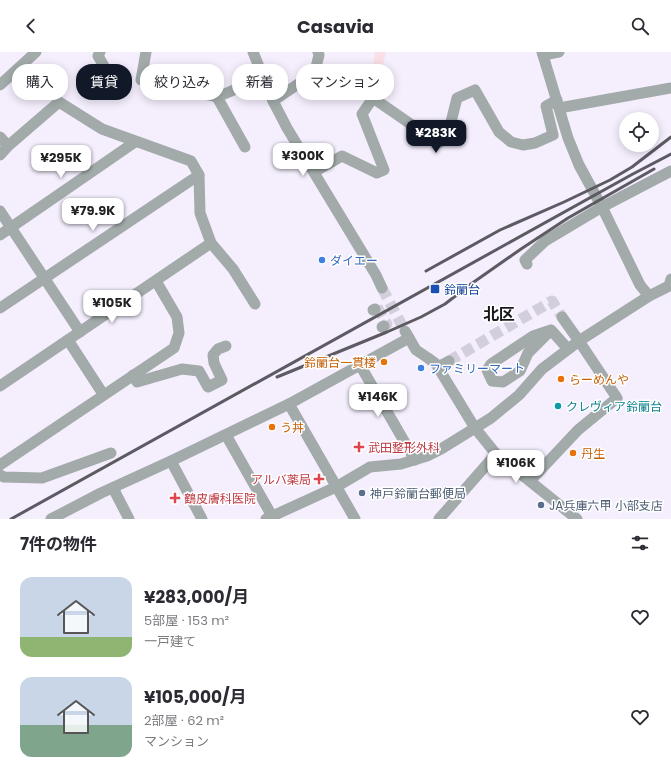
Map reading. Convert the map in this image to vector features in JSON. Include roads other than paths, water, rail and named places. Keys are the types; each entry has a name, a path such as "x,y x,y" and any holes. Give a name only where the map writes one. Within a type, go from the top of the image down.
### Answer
{"street":[{"path":"0,84 36,52"},
{"path":"100,52 98,56 103,64"},
{"path":"144,64 146,52"},
{"path":"253,52 258,64"},
{"path":"318,52 319,55 316,67 310,76 273,101 372,268 382,288"},
{"path":"559,52 542,53 568,138 579,165 602,207 640,285 649,296"},
{"path":"314,172 342,156 377,173 384,170 362,114 373,98 438,143 447,138 457,98 475,90 499,132 511,142 523,145 535,143 553,135 546,106 671,88"},
{"path":"219,100 245,147"},
{"path":"0,137 4,150 59,102 102,129 191,161 199,175 200,213 212,243 232,269 255,304"},
{"path":"0,235 135,142"},
{"path":"525,259 545,241 602,207 671,171"},
{"path":"0,308 199,175"},
{"path":"0,211 80,332"},
{"path":"0,386 212,243"},
{"path":"0,465 88,406 103,394 174,348 180,333 177,317 156,281"},
{"path":"226,434 269,518 336,487 370,467 401,464 427,456 441,449 491,418 519,395 542,369 579,341 670,283"},
{"path":"530,481 578,430 616,398 562,317"},
{"path":"551,330 568,349"},
{"path":"551,330 528,353 520,371 503,382 492,381 487,370 491,364 533,336 551,330"},
{"path":"51,519 101,493 289,404 360,365 407,334 416,350 436,364 475,428 496,454 577,519"},
{"path":"68,340 103,394"},
{"path":"133,375 137,382 182,369 199,371 208,387 222,380 214,364 212,355 218,349 226,346"},
{"path":"438,367 449,361"},
{"path":"360,365 415,460"},
{"path":"289,404 354,519"},
{"path":"0,475 4,477 42,478 111,453"},
{"path":"438,519 496,454"},
{"path":"171,461 202,519"},
{"path":"113,488 129,519"}],"tunnel":[{"path":"382,288 405,331"},
{"path":"449,361 552,301 562,317"},
{"path":"377,307 387,324 382,327"}],"railway":[{"path":"426,271 500,230 610,180 632,167 671,137"},
{"path":"11,519 671,154"},
{"path":"277,377 387,332 421,317 445,304 521,249 568,218 654,169"}],"place":[{"name":"ダイエー","path":"322,260"},
{"name":"鈴蘭台","path":"435,289"},
{"name":"鈴蘭台一貫楼","path":"384,362"},
{"name":"ファミリーマート","path":"421,368"},
{"name":"らーめんや","path":"561,379"},
{"name":"クレヴィア鈴蘭台","path":"558,406"},
{"name":"う丼","path":"272,427"},
{"name":"武田整形外科","path":"359,447"},
{"name":"丹生","path":"573,453"},
{"name":"アルバ薬局","path":"319,479"},
{"name":"神戸鈴蘭台郵便局","path":"362,493"},
{"name":"鶴皮膚科医院","path":"175,498"},
{"name":"JA兵庫六甲 小部支店","path":"541,505"}],"district":[{"name":"北区","path":"499,314"}]}
